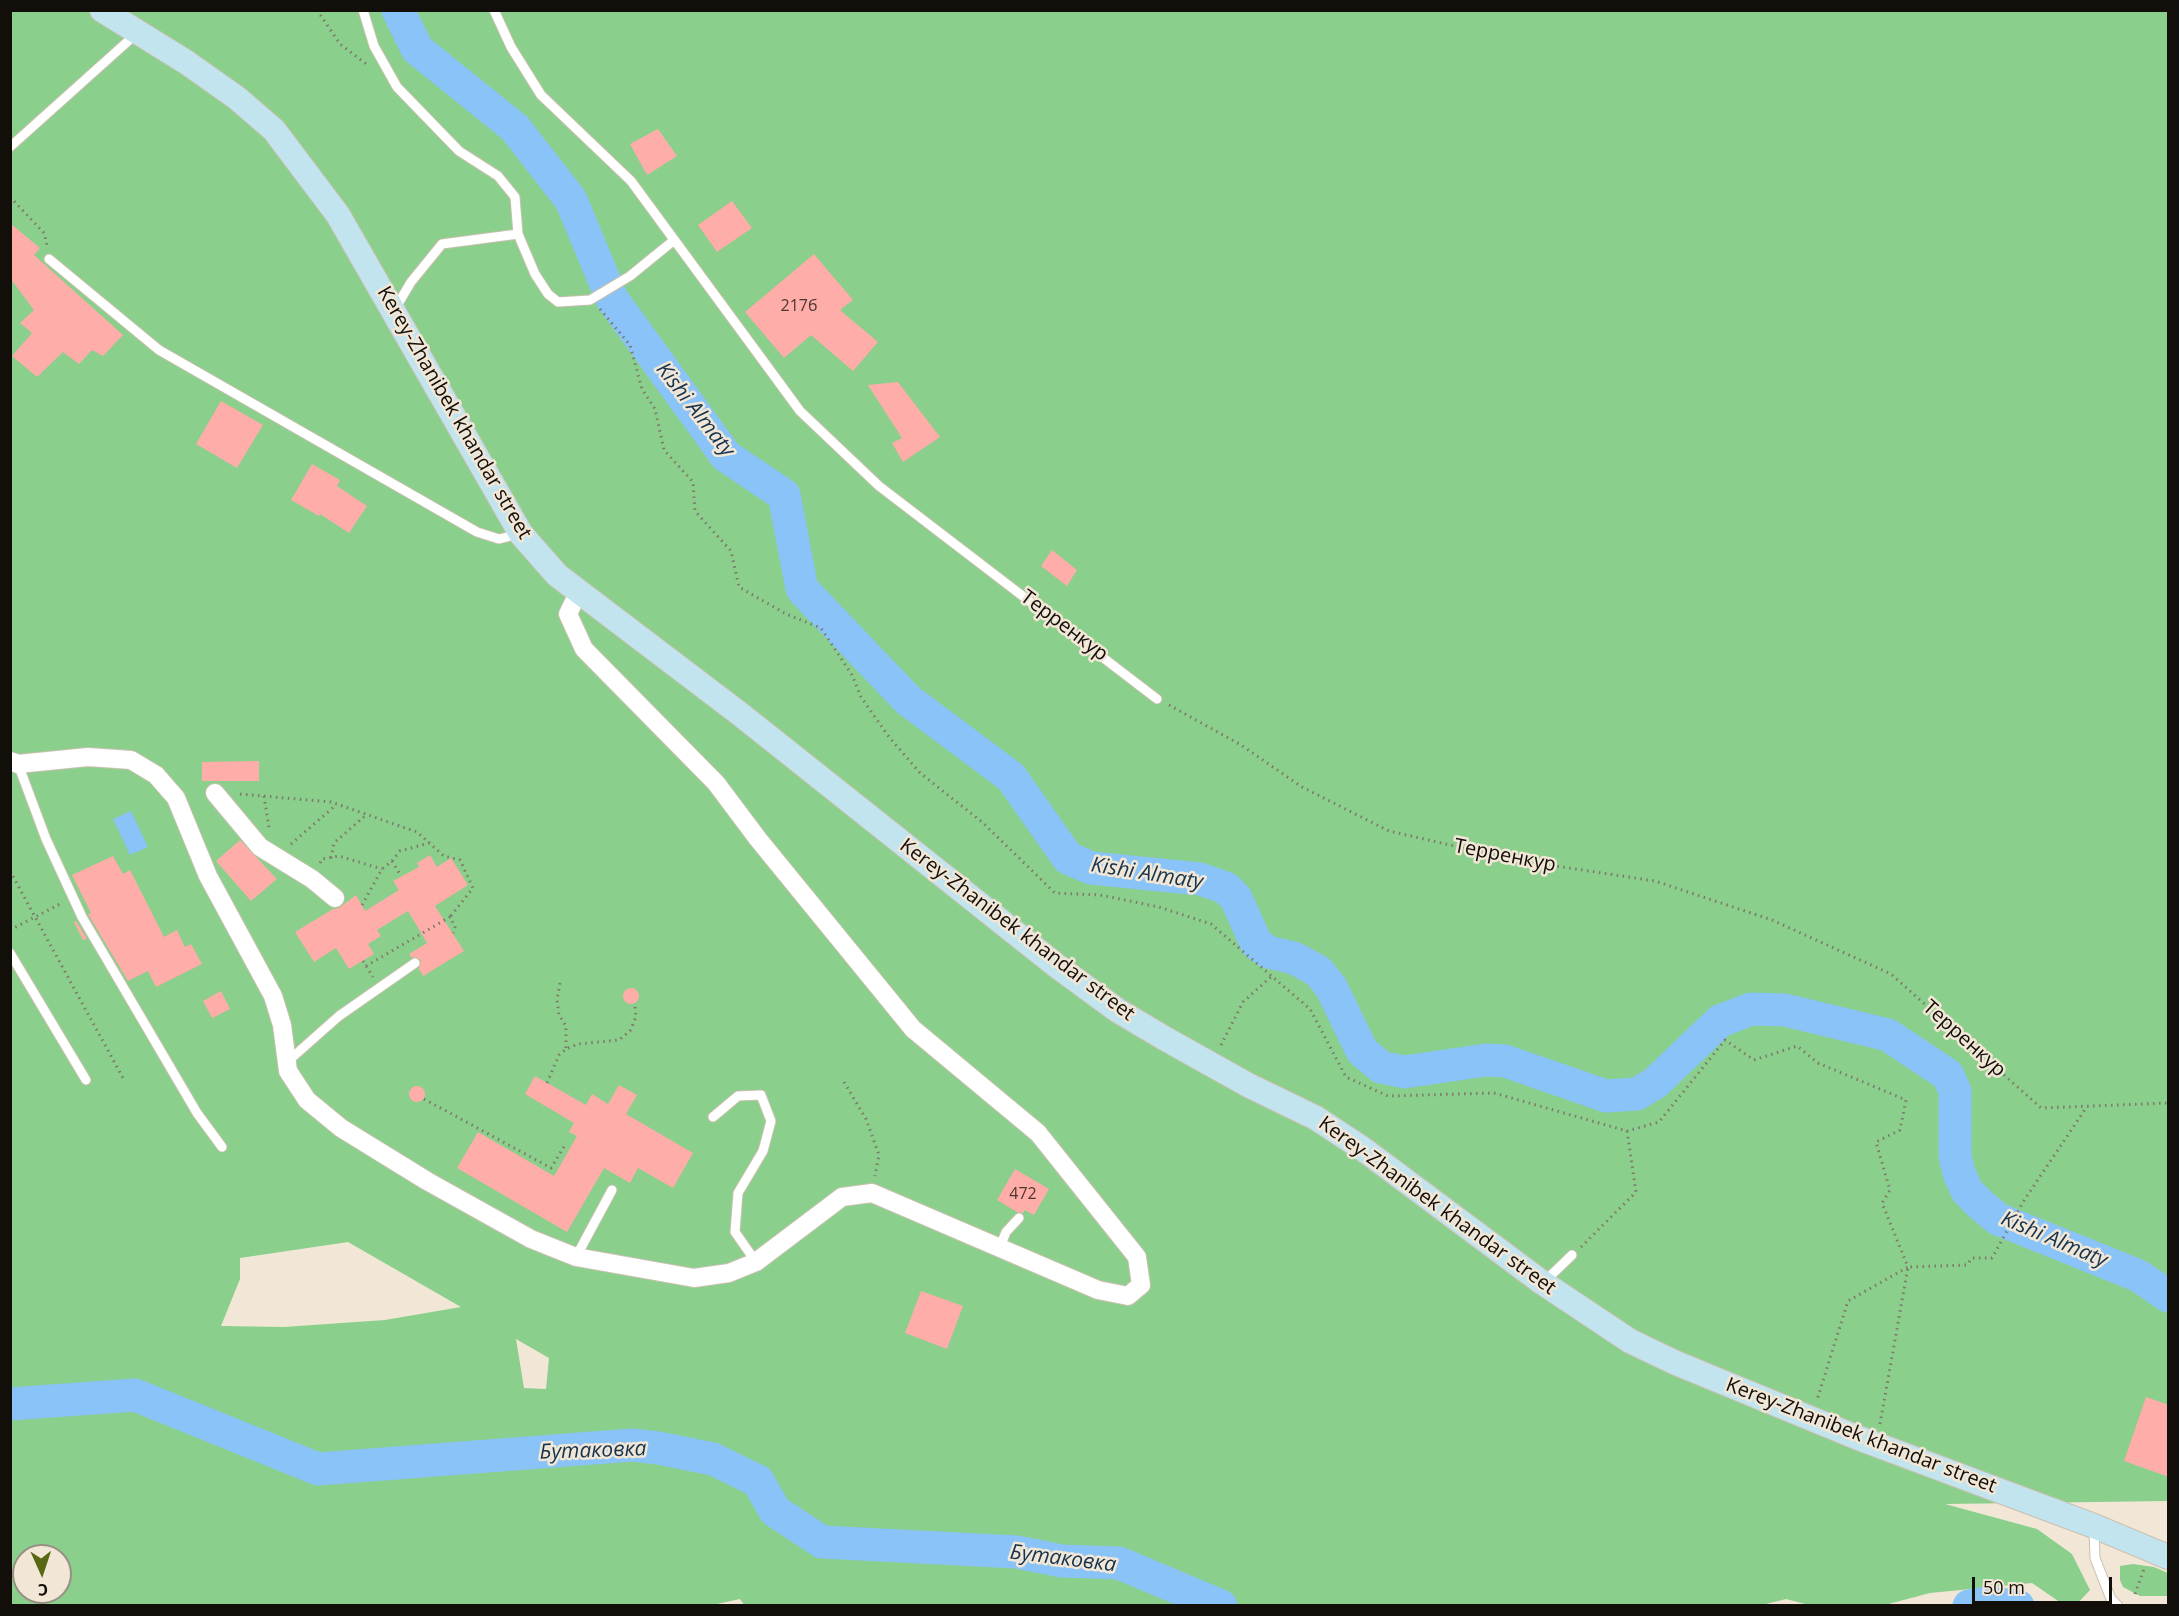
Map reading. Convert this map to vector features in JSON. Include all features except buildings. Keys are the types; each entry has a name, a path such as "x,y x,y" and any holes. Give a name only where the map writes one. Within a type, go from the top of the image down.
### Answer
{"main road":[{"name":"Kerey-Zhanibek khandar street","path":"102,10 237,98 274,130 338,215 521,534 557,575 740,714 1065,972 1117,1010 1209,1063 1316,1118 1363,1149 1543,1283 1630,1341 1676,1363 1876,1444 2094,1526 2157,1561"}],"street":[{"path":"14,762 88,757 131,760 156,775 176,798 208,876 273,996 282,1025 288,1071 307,1100 341,1128 521,1234 576,1257 694,1278 729,1273 756,1262 842,1197 872,1193 1098,1290 1128,1296 1141,1285 1137,1257 1038,1133 913,1029 758,839 716,783 584,649 568,614 578,593"},
{"path":"215,793 260,846 312,879 335,898"}],"lane":[{"path":"363,10 374,46 397,87 459,151 498,176 515,197 518,234 535,274 548,294 558,302 590,300 630,276 673,241"},
{"name":"Терренкур","path":"494,10 511,47 540,95 631,181 800,411 879,486 1157,699"},
{"path":"10,147 138,33"},
{"path":"393,312 411,282 442,244 518,234"},
{"path":"49,259 169,355 477,532 499,539 521,534"},
{"path":"14,762 73,897 197,1113 222,1147"},
{"path":"10,953 86,1080"},
{"path":"287,1062 339,1016 415,963"},
{"path":"713,1117 738,1096 761,1095 771,1122 763,1151 738,1192 735,1232 756,1262"},
{"path":"576,1257 612,1190"},
{"path":"1000,1247 1006,1232 1019,1218"},
{"path":"1543,1283 1572,1255"},
{"path":"2094,1526 2096,1558 2112,1599 2118,1605"}],"path":[{"path":"317,10 340,44 397,87"},
{"path":"10,196 44,232 49,259"},
{"path":"590,300 610,319 630,345 642,389 655,409 664,450 693,482 695,511 731,551 739,587 786,614 821,628 852,675 861,697 889,737 920,773 982,822 1055,893 1100,896 1159,907 1211,924 1310,1009 1346,1077 1388,1096 1494,1093 1627,1131 1659,1122 1725,1040 1754,1060 1797,1046 1818,1063 1906,1100 1900,1130 1876,1142 1890,1190 1882,1203 1908,1267 1876,1444"},
{"name":"Терренкур","path":"1157,699 1241,745 1302,787 1389,831 1516,860 1654,881 1772,920 1891,974 2041,1108 2169,1103"},
{"path":"215,793 336,804 417,832 444,856 460,860 474,888 450,917 366,966"},
{"path":"264,796 274,855 336,804"},
{"path":"331,858 334,843 367,815"},
{"path":"362,905 382,869 400,851 429,843"},
{"path":"312,879 322,860 331,858 351,858 361,865 382,869"},
{"path":"392,861 401,876"},
{"path":"10,872 123,1078"},
{"path":"10,930 73,897"},
{"path":"450,917 455,927 453,933"},
{"path":"1209,1063 1233,1025 1244,1002 1270,977"},
{"path":"560,983 558,1008 559,1015 566,1026 566,1048"},
{"path":"548,1083 559,1055 566,1048 578,1044 619,1040 633,1024 636,1017 635,1007"},
{"path":"844,1083 866,1119 879,1155 872,1193"},
{"path":"424,1099 551,1168 565,1145"},
{"path":"1812,1418 1848,1301 1908,1267 1967,1265 1972,1258 1992,1258 2023,1202 2086,1108"},
{"path":"1572,1255 1636,1192 1627,1131"},
{"path":"2135,1594 2157,1561"}],"green space":[{"path":"11,11 2168,11 2168,1501 1945,1504 2037,1529 2072,1554 2090,1590 2076,1605 2064,1605 2032,1583 1930,1593 1881,1606 1809,1605 1786,1599 1758,1606 745,1606 740,1599 708,1606 11,1606","holes":["348,1242 461,1307 385,1320 284,1327 221,1326 240,1279 240,1258","516,1339 549,1358 546,1389 524,1388"]},
{"path":"2133,1564 2154,1567 2168,1573 2168,1596 2140,1596 2123,1587 2120,1580 2120,1566"}],"water":[{"path":"131,811 148,847 130,855 113,819"}],"waterway":[{"name":"Kіshі Almaty","path":"398,10 417,49 515,128 571,200 612,299 726,456 784,495 802,589 908,700 1011,777 1068,858 1091,868 1200,879 1226,888 1236,898 1256,943 1268,952 1294,958 1318,971 1331,987 1362,1051 1381,1067 1404,1072 1486,1060 1505,1061 1606,1096 1637,1094 1655,1083 1720,1021 1751,1009 1785,1010 1888,1035 1948,1075 1955,1091 1955,1156 1959,1173 1967,1191 1980,1204 1998,1219 2139,1276 2168,1296"},
{"name":"Бутаковка","path":"10,1404 135,1395 318,1469 632,1445 658,1448 713,1459 758,1481 775,1511 822,1542 1017,1552 1062,1561 1119,1563 1221,1606"},
{"name":"Бутаковка","path":"1969,1606 1987,1603 2018,1606"}]}
